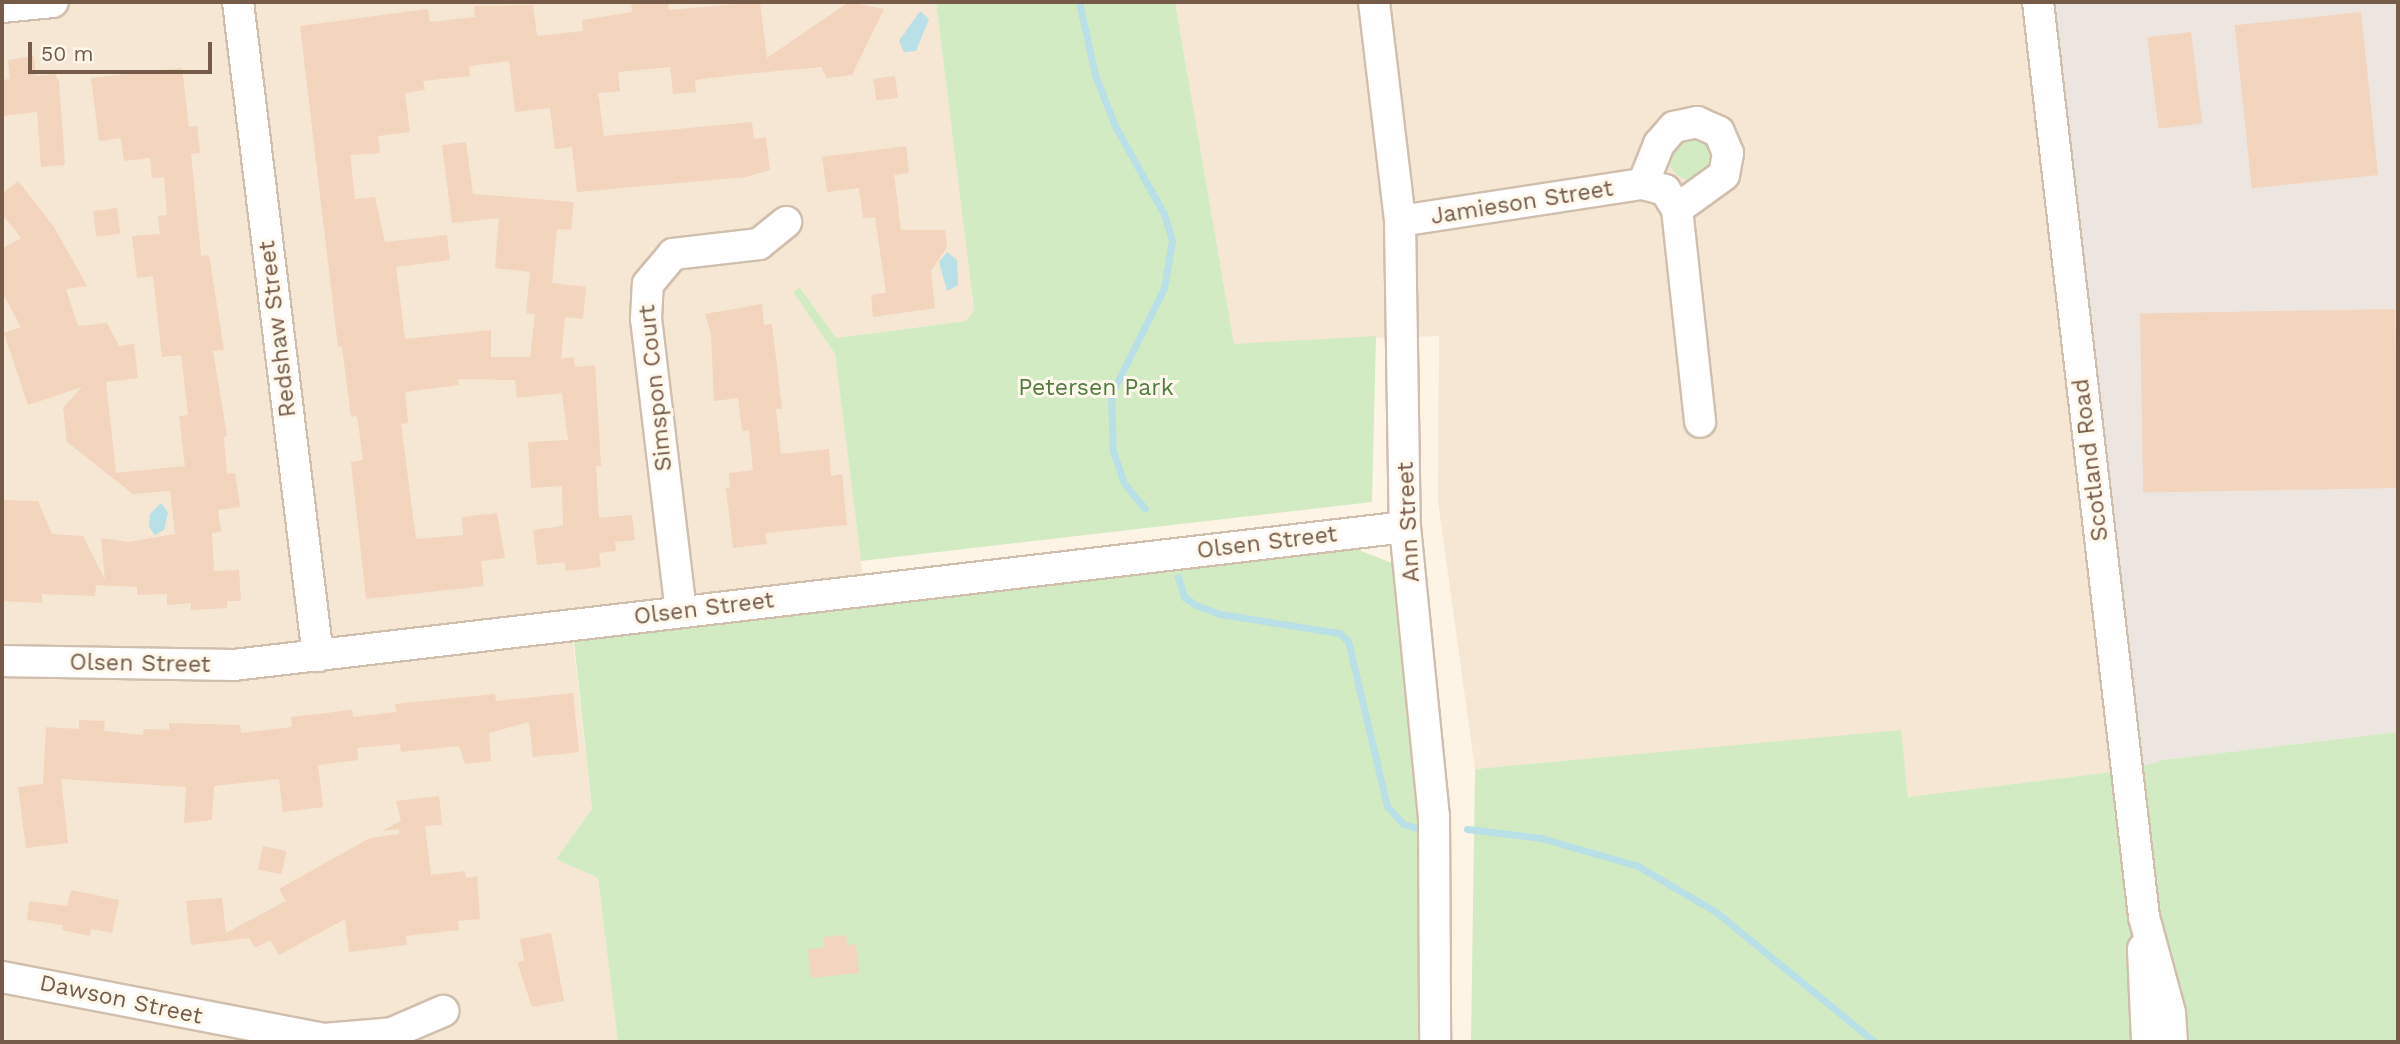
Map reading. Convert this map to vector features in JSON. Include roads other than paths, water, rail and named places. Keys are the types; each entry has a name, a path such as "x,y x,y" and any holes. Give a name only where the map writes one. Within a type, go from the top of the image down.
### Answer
{"street":[{"path":"2,8 53,2"},
{"name":"Redshaw Street","path":"238,2 318,656"},
{"name":"Ann Street","path":"1374,2 1400,221 1405,527 1434,816 1435,1042"},
{"name":"Scotland Road","path":"2038,2 2144,917 2169,1013 2172,1042"},
{"name":"Jamieson Street","path":"1400,221 1643,184 1665,190 1677,209 1724,175 1728,153 1719,132 1698,122 1674,127 1659,144 1643,184"},
{"path":"1677,209 1700,422"},
{"name":"Simspon Court","path":"681,612 646,319 648,284 673,254 759,244 786,222"},
{"name":"Olsen Street","path":"2,661 151,667 234,665 1405,527"},
{"name":"Scotland Road","path":"2144,917 2141,990 2147,1042"},
{"name":"Dawson Street","path":"2,977 324,1039 392,1033 443,1011"}],"water":[{"path":"920,11 929,19 916,51 904,52 899,41"},
{"path":"947,252 957,260 958,285 947,291 939,262"},
{"path":"161,503 168,513 164,530 155,535 149,527 150,514"}],"waterway":[{"path":"1079,2 1095,75 1115,126 1164,214 1172,241 1164,288 1111,395 1113,451 1124,483 1145,509"},
{"path":"1178,577 1184,597 1196,605 1220,614 1339,633 1348,641 1387,806 1403,824 1419,829"},
{"path":"1467,829 1541,838 1638,866 1716,912 1875,1042"}],"park label":[{"name":"Petersen Park","path":"1096,388"}]}
